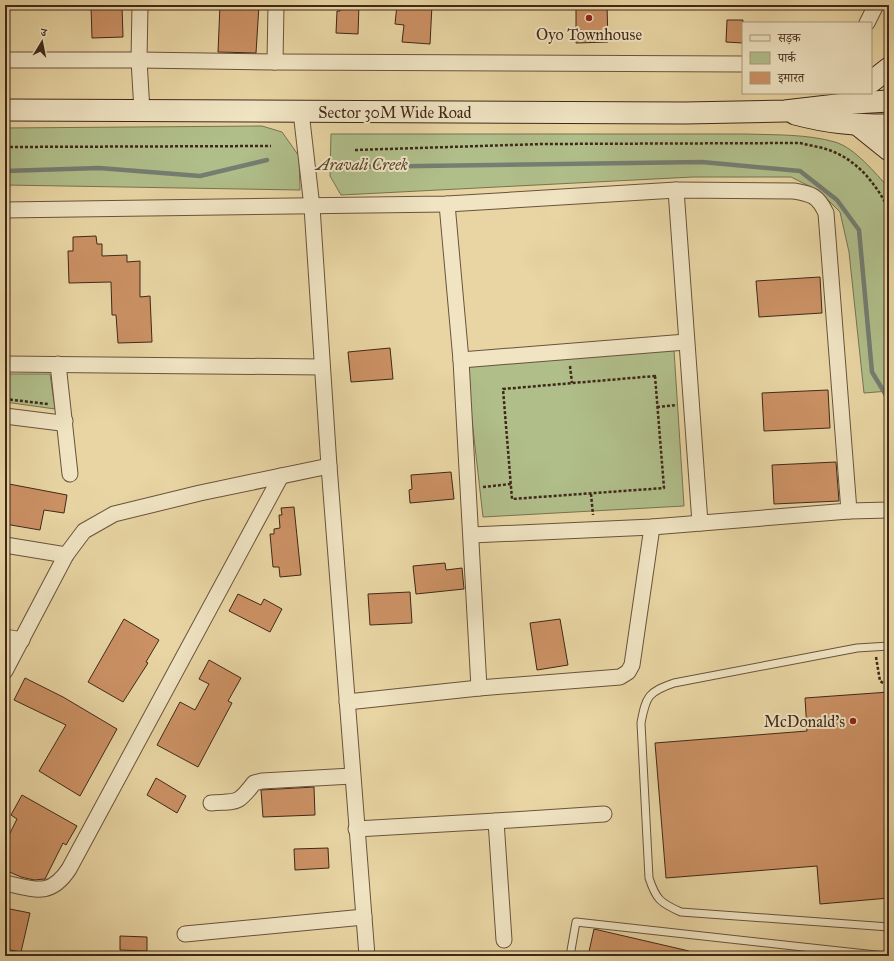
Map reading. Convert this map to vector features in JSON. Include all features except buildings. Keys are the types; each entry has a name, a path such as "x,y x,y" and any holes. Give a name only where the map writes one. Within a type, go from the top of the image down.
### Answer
{"main road":[{"path":"872,81 889,68"},
{"path":"785,112 828,102 848,94"},
{"path":"785,112 854,103 889,102"},
{"name":"Sector 30M Wide Road","path":"5,110 301,112 785,112"},
{"path":"785,112 825,122 858,125 889,125"},
{"path":"858,125 889,150"}],"street":[{"path":"140,5 139,60 142,111"},
{"path":"275,62 276,5"},
{"path":"868,22 876,5"},
{"path":"5,60 742,64"},
{"path":"301,112 312,207 329,466 367,956"},
{"path":"5,210 447,204 676,190 794,191 810,193 820,201 826,213 849,511"},
{"path":"676,190 700,523"},
{"path":"447,204 469,489 479,688"},
{"path":"460,360 686,342"},
{"path":"5,364 322,367"},
{"path":"58,364 70,474"},
{"path":"5,416 61,423 65,421"},
{"path":"5,671 66,555 84,531 114,514 329,466"},
{"path":"5,883 37,890 50,889 61,881 69,869 280,476"},
{"path":"472,535 652,527 849,511 889,510"},
{"path":"347,702 479,688 620,677 628,672 632,665 652,527"},
{"path":"5,545 66,555"},
{"path":"5,637 22,640"},
{"path":"210,803 238,801 243,798 254,783 352,776"},
{"path":"356,829 604,814"},
{"path":"496,821 504,940"},
{"path":"185,934 364,917"}],"lane":[{"path":"889,646 857,648 674,683 656,689 645,702 642,723 649,878 654,895 665,905 681,912 889,927"},
{"path":"570,956 576,922 886,956"}],"path":[{"path":"355,150 543,144 800,143 834,152 859,167 878,189 889,209"},
{"path":"5,147 271,146"},
{"path":"654,376 664,488 512,499 511,484 503,389 654,376"},
{"path":"5,399 51,404 50,398"},
{"path":"657,406 691,404"},
{"path":"469,489 511,484"},
{"path":"590,494 595,530"},
{"path":"875,647 880,681 889,687"}],"green space":[{"path":"262,126 282,132 299,156 300,190 5,185 5,128"},
{"name":"Aravali Creek","path":"331,134 746,134 802,136 824,139 842,145 857,155 889,188 889,391 864,393 849,252 840,212 819,191 791,177 693,177 341,195 330,176"},
{"path":"674,350 684,506 483,517 466,367"},
{"path":"5,374 50,374 55,409 5,402"}],"waterway":[{"path":"5,171 99,168 200,176 267,160"},
{"path":"348,167 702,162 800,171 837,200 859,230 872,372 889,400"}],"place":[{"name":"Oyo Townhouse","path":"589,18"},
{"name":"McDonald's","path":"853,721"}]}
